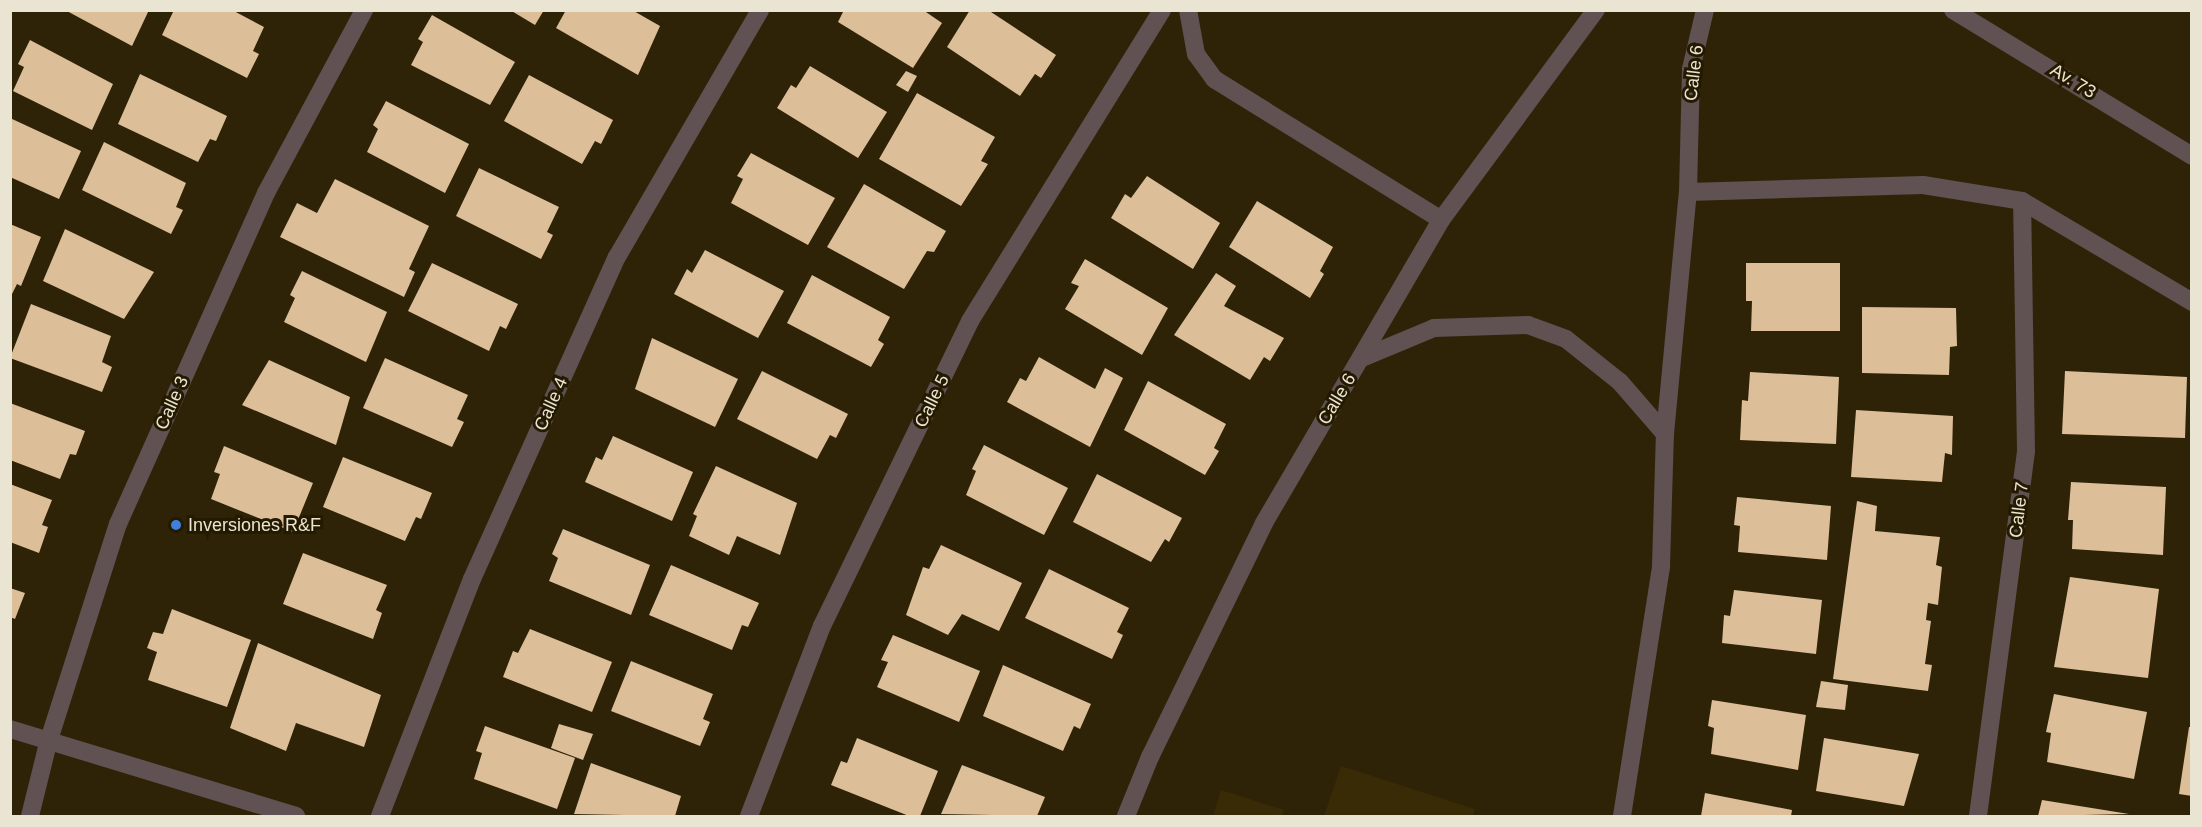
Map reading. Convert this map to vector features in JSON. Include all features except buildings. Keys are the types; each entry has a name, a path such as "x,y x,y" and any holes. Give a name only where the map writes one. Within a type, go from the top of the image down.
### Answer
{"street":[{"name":"Calle 3","path":"30,816 48,742 118,524 266,193 364,10"},
{"name":"Calle 4","path":"380,816 472,579 616,257 760,10"},
{"name":"Calle 5","path":"749,816 822,626 970,321 1162,10"},
{"path":"1188,10 1196,54 1214,79 1442,220"},
{"name":"Calle 6","path":"1126,816 1150,757 1264,524 1442,220 1596,10"},
{"name":"Calle 6","path":"1622,816 1661,566 1665,434 1688,192 1691,69 1705,10"},
{"name":"Av. 73","path":"1953,10 2192,156"},
{"path":"1688,192 1923,185 2022,201 2192,302"},
{"name":"Calle 7","path":"1978,816 2026,450 2022,201"},
{"path":"1362,358 1434,328 1528,325 1566,339 1620,382 1665,434"},
{"path":"10,729 296,816"}],"shaded area":[{"path":"1341,766 1475,809 1473,816 1324,816"},
{"path":"1221,790 1284,810 1282,816 1213,816"}],"place":[{"name":"Inversiones R&F","path":"176,525"}]}
